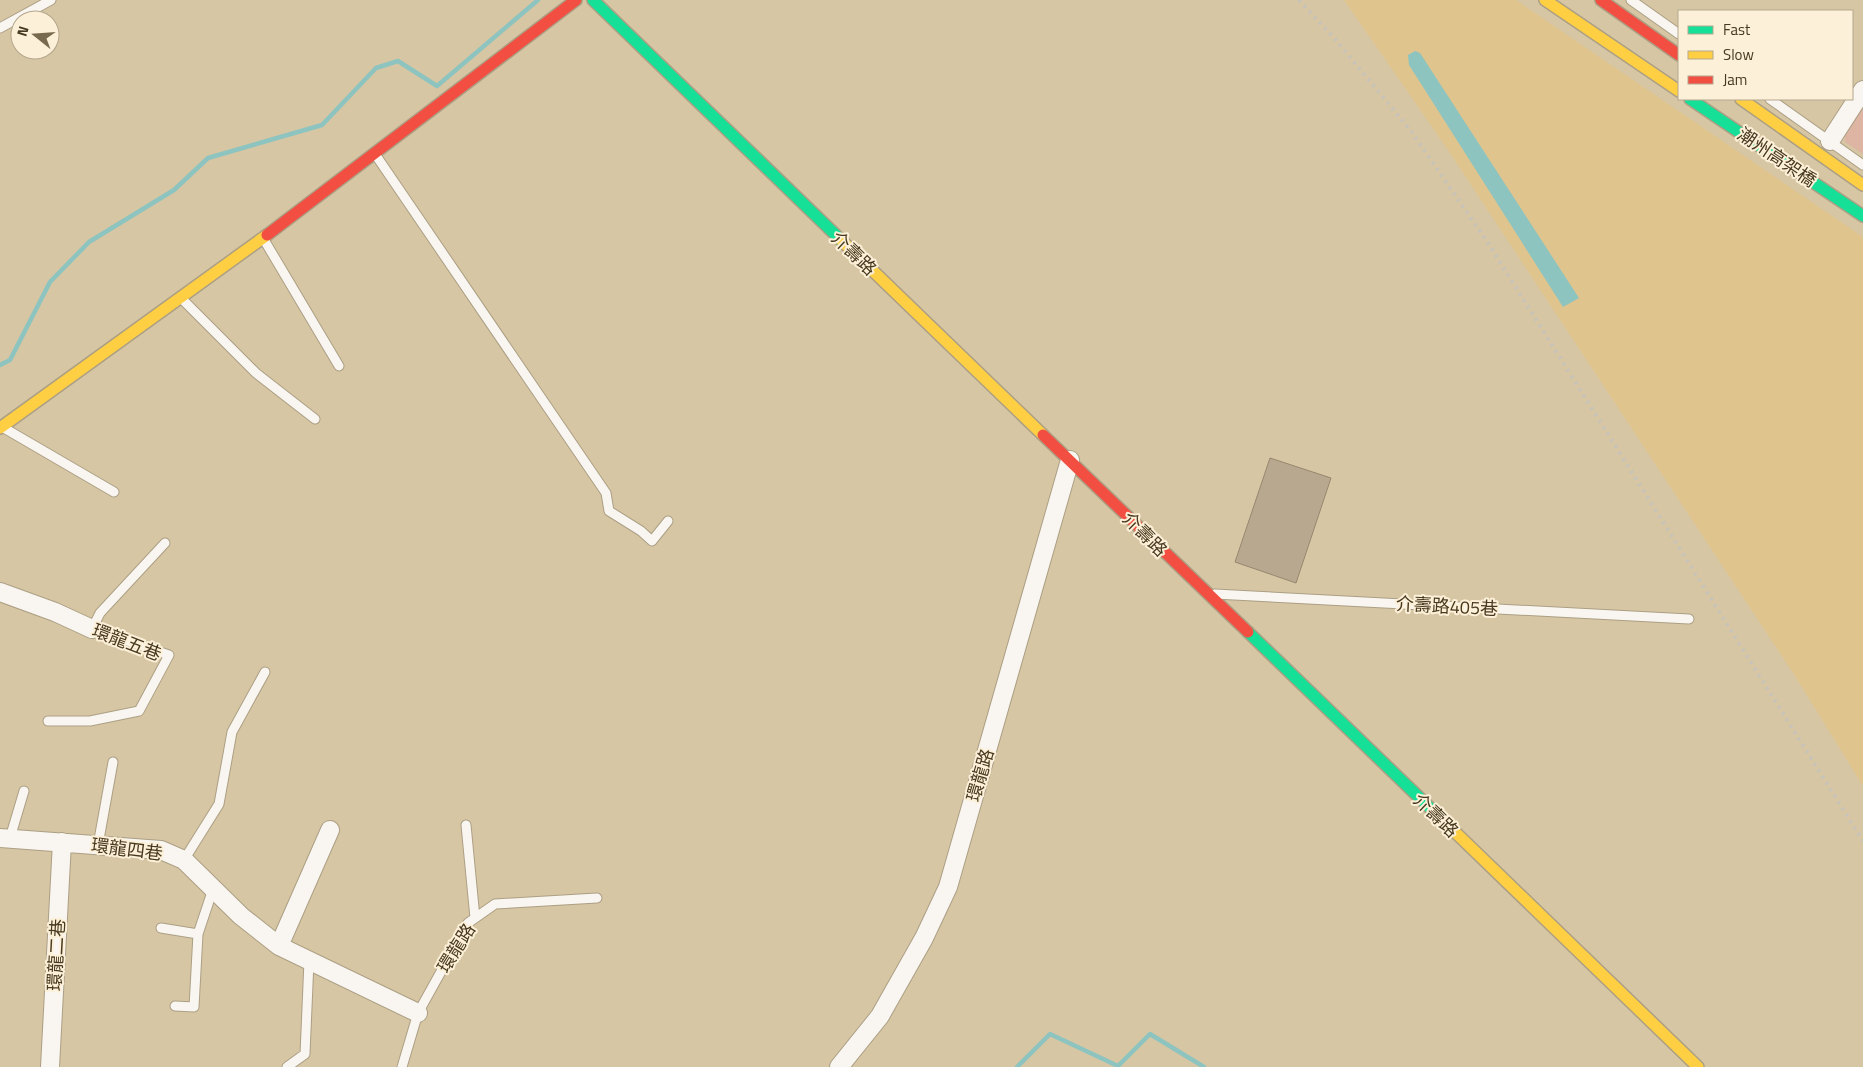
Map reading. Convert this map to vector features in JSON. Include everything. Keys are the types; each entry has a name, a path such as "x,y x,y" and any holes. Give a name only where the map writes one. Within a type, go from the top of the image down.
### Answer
{"main road":[{"path":"1,428 263,238 576,0"},
{"name":"介壽路","path":"593,0 1070,460 1205,594 1698,1067"},
{"path":"1545,0 1678,90"},
{"path":"1601,0 1678,54"},
{"name":"潮州高架橋","path":"1691,100 1863,216"},
{"name":"潮州高架橋","path":"1742,100 1863,185"}],"street":[{"path":"1830,141 1863,90"},
{"name":"環龍路","path":"839,1067 880,1016 924,938 948,887 1070,460"},
{"name":"環龍五巷","path":"0,592 55,612 92,629"},
{"path":"279,946 330,830"},
{"name":"環龍四巷","path":"5,838 161,850 184,860 241,916 279,946 418,1012"},
{"name":"環龍二巷","path":"50,1067 62,842"}],"lane":[{"path":"0,28 51,0"},
{"path":"1534,0 1678,98"},
{"path":"1630,0 1678,33"},
{"path":"1680,100 1863,224"},
{"path":"1771,100 1863,165"},
{"path":"374,154 606,493 609,511 641,531 652,541 668,521"},
{"path":"263,238 339,366"},
{"path":"181,298 256,373 316,419"},
{"path":"1,428 114,492"},
{"path":"92,629 100,614 165,543"},
{"name":"介壽路405巷","path":"1205,594 1689,619"},
{"name":"環龍五巷","path":"48,721 90,721 138,711 169,655 92,629"},
{"path":"184,860 219,804 232,732 265,672"},
{"path":"98,845 113,762"},
{"path":"5,838 24,791"},
{"path":"466,825 475,918"},
{"path":"174,1006 194,1007 198,934 213,889"},
{"name":"環龍路","path":"402,1067 418,1012 468,924 495,904 596,898"},
{"path":"161,928 198,934"},
{"path":"287,1067 304,1054 309,961"}],"shaded area":[{"path":"1344,0 1516,0 1863,237 1863,786 1795,676 1448,150"},
{"path":"1863,105 1863,154 1845,142 1845,135"}],"water":[{"path":"1415,51 1420,53 1579,298 1563,307 1409,65 1408,55"}],"building":[{"path":"1270,458 1331,478 1296,583 1235,562"}],"waterway":[{"path":"0,365 10,360 50,282 89,242 174,190 208,158 322,125 376,68 398,61 437,86 538,0"},
{"path":"1017,1067 1050,1034 1118,1066 1150,1034 1204,1067"}],"railway":[{"path":"1299,0 1335,39 1411,131 1488,243 1863,841"}],"traffic: fast":[{"path":"593,0 842,241"},
{"path":"1691,100 1863,216"},
{"path":"1248,632 1456,833"}],"traffic: slow":[{"path":"1545,0 1678,90"},
{"path":"1742,100 1863,185"},
{"path":"0,428 267,235"},
{"path":"842,241 1043,435"},
{"path":"1456,833 1698,1067"}],"traffic: jam":[{"path":"267,235 576,0"},
{"path":"1601,0 1678,54"},
{"path":"1043,435 1248,632"}]}
